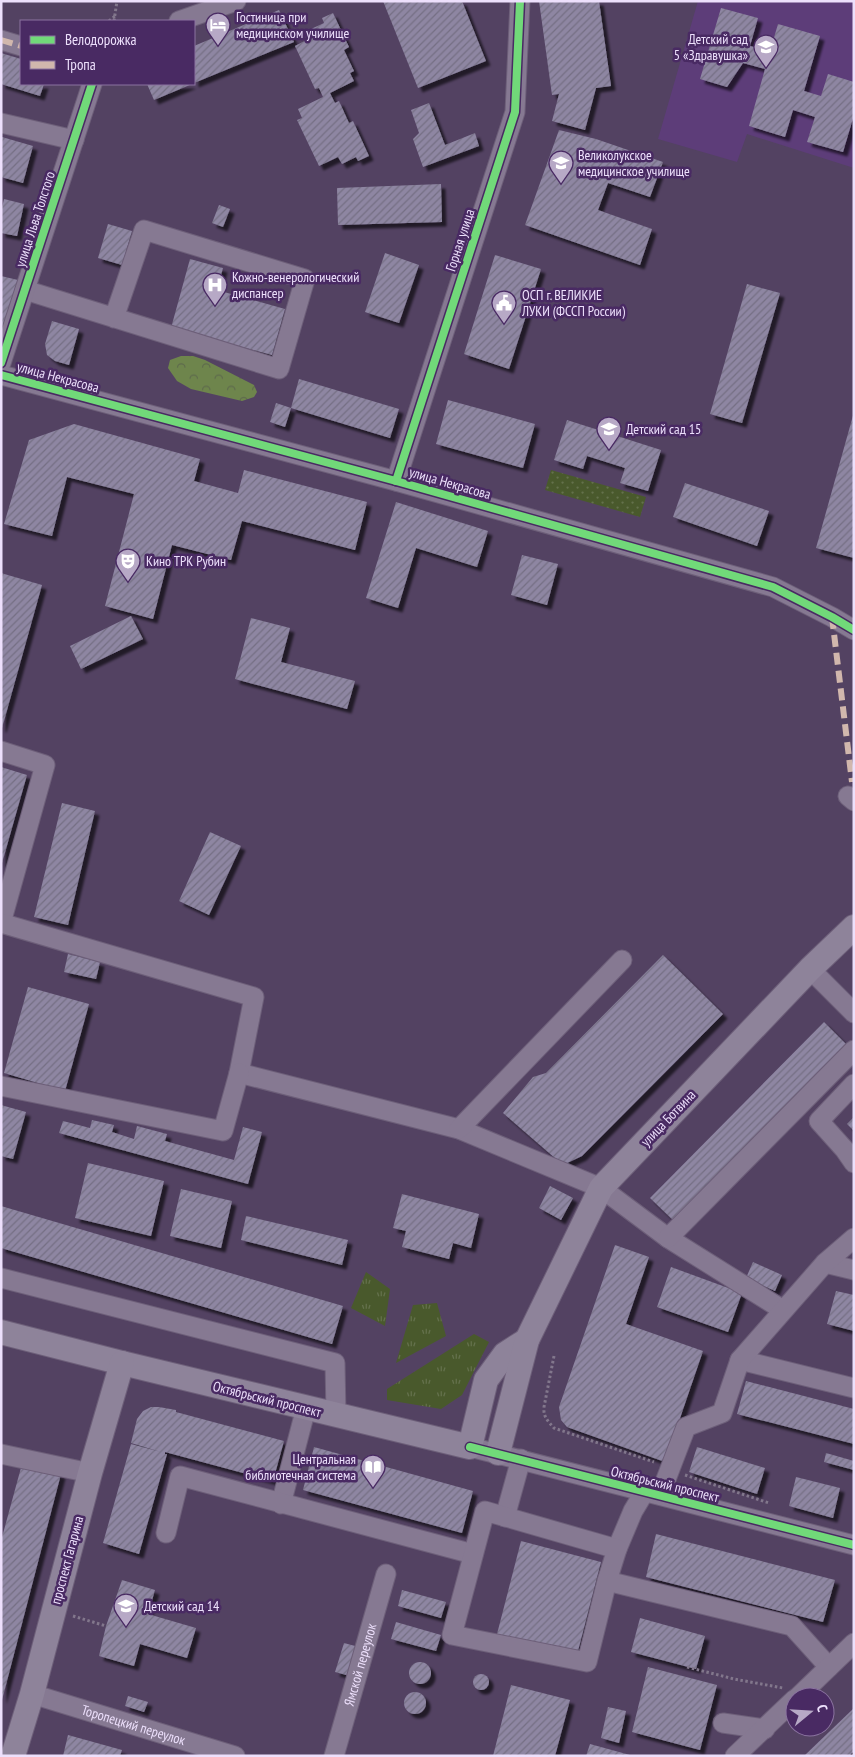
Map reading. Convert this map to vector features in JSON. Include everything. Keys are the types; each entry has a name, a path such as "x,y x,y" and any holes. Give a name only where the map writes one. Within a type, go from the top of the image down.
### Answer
{"main road":[{"name":"улица Ботвина","path":"498,1453 526,1340 601,1188 810,969 854,927"},
{"name":"Октябрьский проспект","path":"1,1332 306,1408 470,1446"},
{"path":"470,1446 486,1380 505,1354 526,1340"},
{"name":"проспект Гагарина","path":"13,1756 32,1694 90,1473 122,1363"}],"street":[{"path":"182,20 236,1"},
{"name":"Горная улица","path":"396,481 515,112 520,1"},
{"path":"1,40 20,46"},
{"name":"улица Льва Толстого","path":"1,363 92,85"},
{"path":"1,123 74,140"},
{"path":"25,290 114,318 279,369 305,279 144,230 114,318"},
{"name":"улица Некрасова","path":"1,375 396,481 774,587 832,616 854,630"},
{"path":"1,751 45,765 1,923 254,997 239,1074 223,1131 1,1086"},
{"path":"459,1129 622,960"},
{"path":"810,969 854,1013"},
{"path":"668,1238 854,1050"},
{"path":"239,1074 459,1129 601,1188 668,1238 783,1310"},
{"path":"854,1084 819,1121 854,1163"},
{"path":"617,1549 485,1511 449,1643 587,1662 607,1581 617,1549 633,1511 652,1493 686,1427 722,1413 740,1360 825,1263 854,1238"},
{"path":"825,1263 854,1270"},
{"path":"1,1278 335,1363 336,1415"},
{"path":"740,1360 854,1388"},
{"path":"281,1504 306,1408"},
{"name":"Октябрьский проспект","path":"470,1446 854,1545"},
{"path":"1,1454 90,1473"},
{"path":"505,1517 521,1459"},
{"path":"166,1533 180,1476 473,1554"},
{"name":"Ямской переулок","path":"334,1756 386,1574"},
{"path":"607,1581 792,1626 829,1667"},
{"path":"808,1687 829,1667 851,1650"},
{"name":"Торопецкий переулок","path":"32,1694 197,1739 235,1756"},
{"path":"735,1756 785,1710"},
{"path":"723,1723 765,1729"}],"path":[{"path":"114,20 117,1"},
{"path":"110,20 116,16"},
{"path":"70,1615 106,1626"},
{"path":"686,1667 785,1693"}],"shaded area":[{"name":"Детский сад 5 «Здравушка»","path":"698,1 854,1 854,168 747,134 737,162 658,139"}],"green space":[{"path":"181,356 193,356 205,360 254,385 257,392 254,397 242,401 191,389 177,381 168,368 170,360"},
{"path":"551,470 646,497 640,517 545,490"},
{"path":"366,1272 390,1289 385,1326 351,1308"},
{"path":"437,1303 446,1336 396,1363 413,1305"},
{"path":"474,1334 489,1342 462,1395 441,1409 387,1400 387,1389"}],"building":[{"path":"383,1 462,1 486,61 418,88"},
{"path":"539,1 599,1 611,86 596,88 585,130 552,121 559,94 552,95"},
{"path":"721,8 758,18 750,46 770,51 778,24 820,36 804,91 821,96 828,74 854,82 854,115 843,152 807,142 815,117 793,110 785,137 749,126 765,69 743,63 727,87 700,79"},
{"path":"279,10 294,42 195,83 195,46"},
{"path":"333,13 349,47 344,50 354,71 350,73 354,81 330,93 335,103 339,101 349,123 353,121 369,156 358,161 356,157 342,164 338,157 319,166 297,120 302,118 298,109 323,97 319,88 315,89 295,46 314,36 311,29 324,23 322,18"},
{"path":"1,53 20,59 20,85 44,85 40,96 1,84"},
{"path":"147,85 190,85 154,100"},
{"path":"429,103 445,145 475,133 479,146 423,167 413,139 419,133 411,110"},
{"path":"559,130 596,139 663,162 650,197 608,183 598,210 652,229 640,265 525,225"},
{"path":"2,137 33,146 23,183 1,177"},
{"path":"441,184 442,222 338,225 337,188"},
{"path":"4,199 24,204 17,236 1,233 1,212"},
{"path":"219,205 230,209 223,227 212,223"},
{"path":"108,224 132,231 122,265 98,258"},
{"path":"385,253 419,265 399,323 365,312"},
{"path":"495,255 541,269 509,369 464,354"},
{"path":"190,259 223,268 217,290 285,309 272,355 171,328"},
{"path":"1,276 18,280 4,334 1,333"},
{"path":"747,284 780,293 742,423 710,414"},
{"path":"52,321 79,329 69,365 55,361 47,355 45,344"},
{"path":"299,379 399,409 390,438 291,408"},
{"path":"448,400 535,424 523,468 436,444"},
{"path":"276,403 291,408 285,427 270,422"},
{"path":"854,412 854,558 816,548"},
{"name":"Детский сад 15","path":"567,420 661,450 648,491 620,483 625,468 587,456 583,469 554,460"},
{"path":"74,424 200,459 194,481 238,493 244,470 367,502 355,550 242,521 231,560 172,545 153,619 105,606 134,494 67,477 52,536 4,524 29,440"},
{"path":"685,483 769,511 757,546 673,517"},
{"path":"396,502 488,531 477,567 416,548 398,608 366,598"},
{"path":"522,555 558,564 547,605 511,595"},
{"path":"1,573 42,585 2,728 1,728"},
{"path":"131,616 143,639 81,669 70,646"},
{"path":"251,618 290,628 281,662 355,681 347,709 235,679"},
{"path":"1,767 27,775 2,863 1,863"},
{"path":"62,803 95,811 68,925 34,917"},
{"path":"210,832 241,846 209,915 179,901"},
{"path":"68,954 100,962 96,979 64,972"},
{"path":"663,955 723,1014 582,1156 563,1165 503,1113 533,1077 546,1073"},
{"path":"28,987 89,1004 65,1091 4,1073"},
{"path":"824,1022 848,1046 675,1222 650,1198"},
{"path":"1,1105 26,1112 13,1159 1,1156"},
{"path":"854,1117 854,1131 847,1124"},
{"path":"92,1120 114,1125 112,1132 134,1139 137,1126 167,1134 165,1141 234,1160 243,1127 262,1132 248,1184 59,1133 63,1121 90,1128"},
{"path":"88,1163 164,1181 151,1236 75,1218"},
{"path":"550,1186 573,1198 561,1220 539,1208"},
{"path":"181,1189 232,1201 221,1248 170,1236"},
{"path":"402,1194 479,1214 471,1248 453,1243 449,1259 402,1247 406,1231 393,1228"},
{"path":"1,1206 343,1306 332,1344 1,1248"},
{"path":"246,1216 348,1240 342,1265 241,1240"},
{"path":"615,1245 649,1257 626,1324 703,1351 665,1462 567,1427 561,1420 559,1407"},
{"path":"753,1262 782,1275 775,1291 746,1278"},
{"path":"671,1267 742,1293 728,1332 657,1307"},
{"path":"836,1291 854,1295 854,1331 827,1324"},
{"path":"746,1381 854,1409 854,1444 737,1414"},
{"path":"151,1407 176,1410 176,1412 284,1441 273,1481 165,1452 167,1454 139,1554 103,1543 131,1444 161,1452 131,1443 137,1419 143,1411"},
{"path":"314,1447 473,1491 462,1533 303,1490"},
{"path":"697,1447 765,1468 757,1494 689,1472"},
{"path":"826,1453 854,1461 854,1470 824,1462"},
{"path":"22,1464 61,1474 2,1700 1,1541"},
{"path":"796,1477 840,1488 833,1518 789,1506"},
{"path":"656,1534 835,1580 823,1622 646,1577"},
{"path":"521,1541 601,1562 577,1655 497,1634"},
{"path":"122,1580 155,1590 148,1614 196,1628 187,1658 140,1644 134,1666 99,1656 106,1626"},
{"path":"402,1590 446,1602 441,1618 398,1606"},
{"path":"640,1618 705,1636 696,1669 631,1652"},
{"path":"396,1622 441,1635 436,1651 391,1639"},
{"path":"344,1643 359,1647 350,1676 335,1672"},
{"path":"420,1662 428,1665 431,1673 428,1681 420,1684 412,1681 409,1673 412,1665"},
{"path":"648,1667 717,1685 700,1750 632,1732"},
{"path":"478,1674 484,1674 489,1679 487,1688 478,1690 473,1685 473,1679"},
{"path":"511,1685 570,1700 555,1756 493,1756"},
{"path":"415,1692 423,1695 426,1703 423,1711 415,1714 407,1711 404,1703 407,1695"},
{"path":"128,1696 148,1702 144,1712 125,1706"},
{"path":"608,1707 626,1711 619,1743 601,1738"},
{"path":"854,1708 854,1751 849,1756 804,1756 824,1737 835,1737 835,1726"},
{"path":"68,1735 122,1750 120,1756 63,1756"},
{"path":"590,1744 630,1755 586,1756"}],"marked path":[{"path":"1,40 20,46"},
{"path":"832,617 852,782"}],"cycle path":[{"path":"396,481 515,112 520,1"},
{"path":"1,363 92,85"},
{"path":"1,375 396,481 773,587 854,630"},
{"path":"470,1447 854,1545"}],"place":[{"name":"Гостиница при медицинском училище","path":"218,46"},
{"name":"Детский сад 5 «Здравушка»","path":"766,68"},
{"name":"Великолукское медицинское училище","path":"561,184"},
{"name":"Кожно-венерологический диспансер","path":"215,306"},
{"name":"ОСП г. ВЕЛИКИЕ ЛУКИ (ФССП России)","path":"504,324"},
{"name":"Детский сад 15","path":"609,450"},
{"name":"Кино ТРК Рубин","path":"128,582"},
{"name":"Центральная библиотечная система","path":"373,1488"},
{"name":"Детский сад 14","path":"126,1627"}]}
